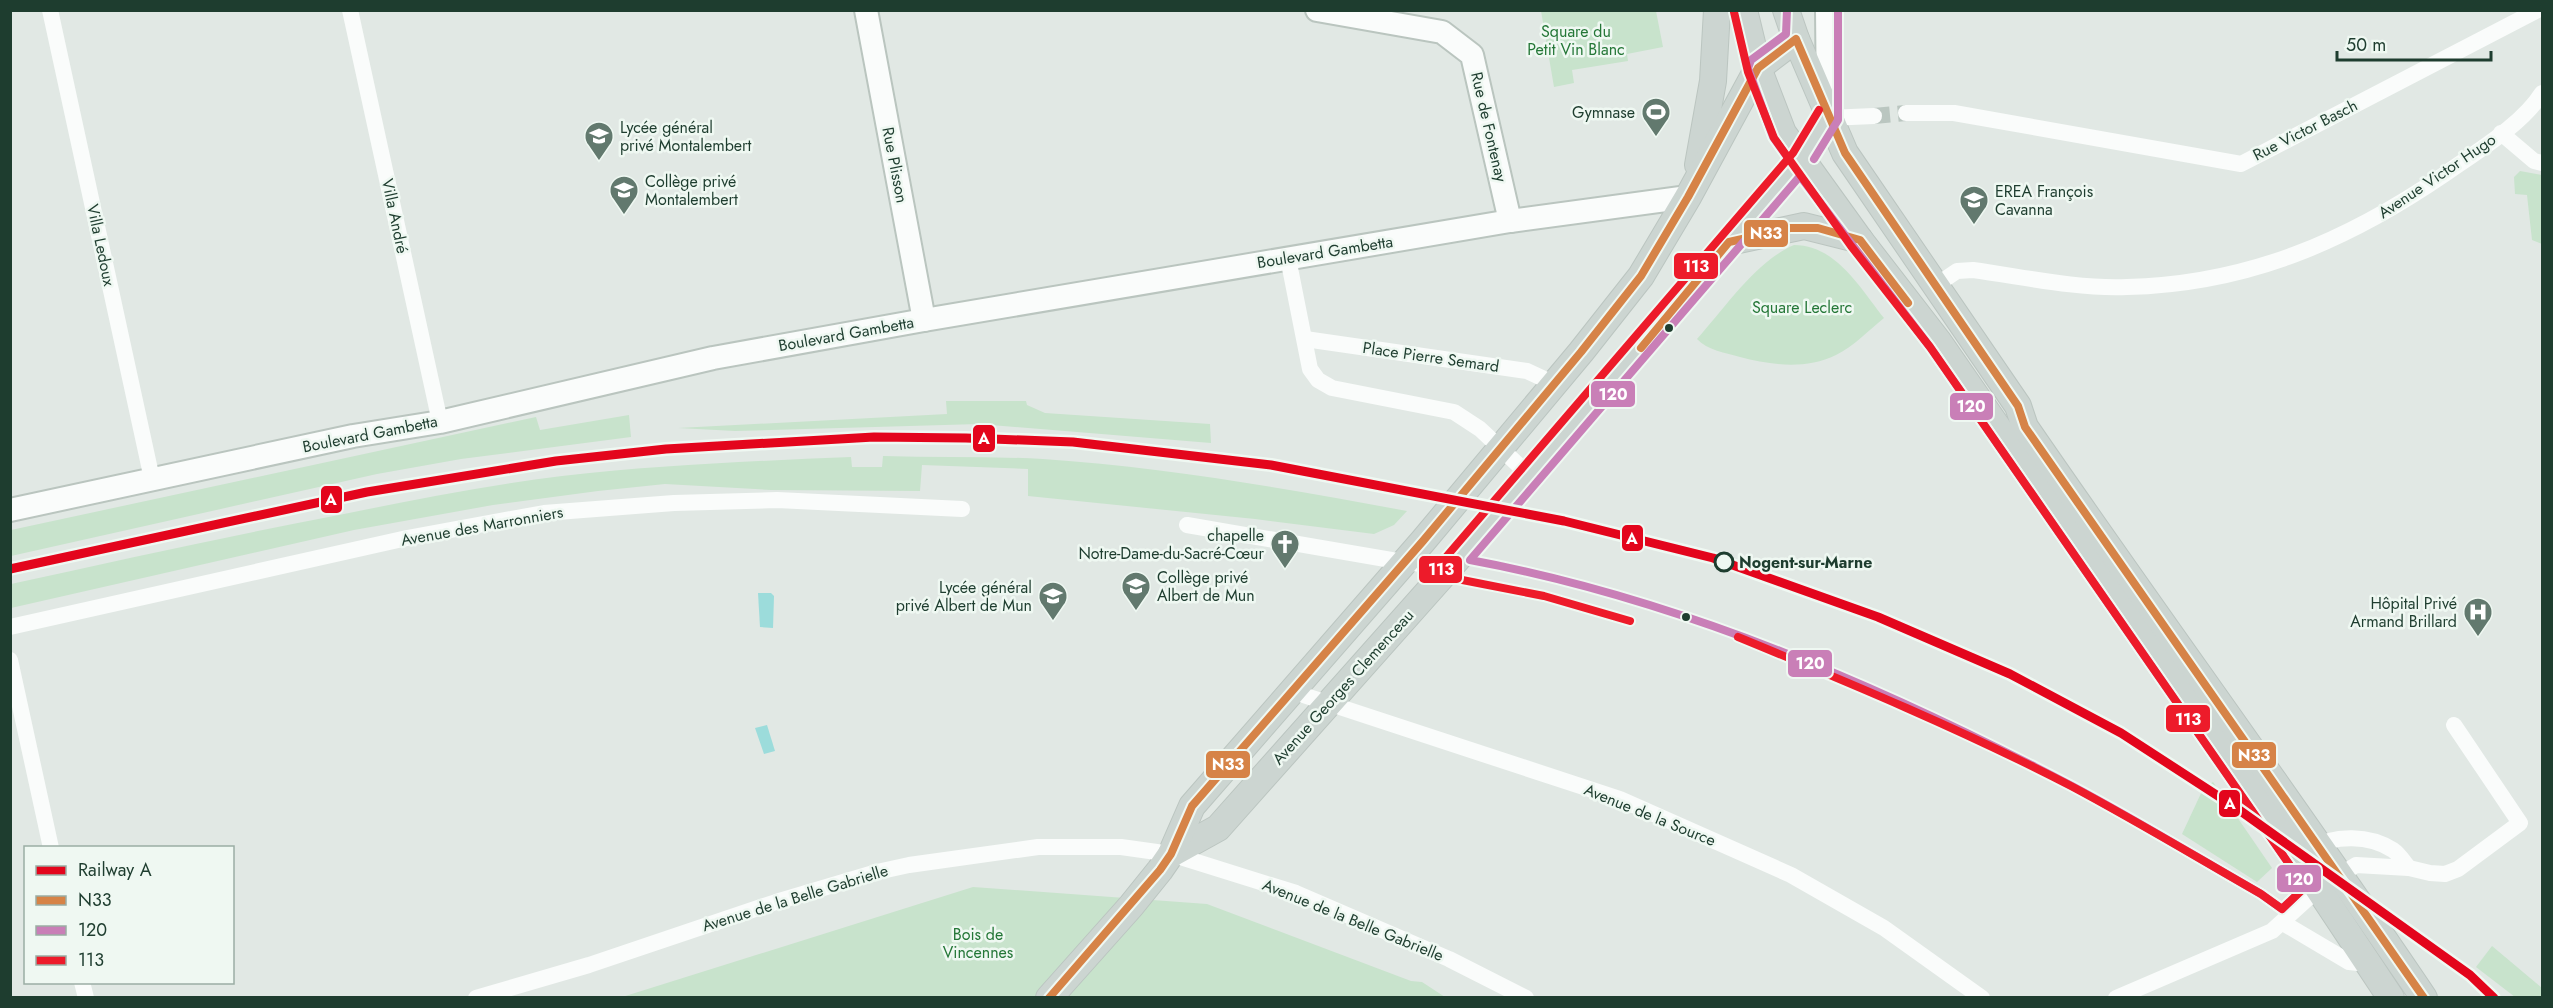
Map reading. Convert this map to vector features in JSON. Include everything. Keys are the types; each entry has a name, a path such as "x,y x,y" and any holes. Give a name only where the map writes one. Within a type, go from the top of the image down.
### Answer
{"main road":[{"path":"1691,191 1713,81 1717,10"},
{"path":"1744,10 1758,68 1784,133 1801,159 1938,341 2137,630 2298,857 2330,881 2424,998"},
{"path":"1786,10 1828,118 1845,153 2018,406 2025,428 2141,596 2320,843 2330,881 2368,964 2391,998"},
{"path":"1049,998 1131,906 1171,854 1192,806 1555,384 1641,276 1691,191 1758,68 1796,39"},
{"name":"Avenue Georges Clemenceau","path":"1171,854 1218,828 1530,476 1801,159 1828,118"},
{"path":"1729,242 1804,226 1860,240"},
{"path":"1915,311 1935,286"}],"street":[{"name":"Villa Ledoux","path":"50,10 152,479"},
{"name":"Villa André","path":"350,10 440,422"},
{"name":"Rue Plisson","path":"866,10 924,320"},
{"name":"Rue de Fontenay","path":"1317,10 1442,32 1472,55 1510,221"},
{"path":"1796,39 1798,10"},
{"path":"1827,10 1828,118 1874,116"},
{"name":"Rue Victor Basch","path":"1906,113 1954,113 2241,164 2536,11 2542,16"},
{"name":"Avenue Victor Hugo","path":"1935,286 1957,271 1973,270 2076,284 2127,287 2188,281 2281,261 2337,239 2401,204 2501,133 2536,102 2542,93"},
{"path":"2501,133 2534,161 2542,163"},
{"name":"Boulevard Gambetta","path":"10,510 353,436 440,422 713,358 924,320 1691,191"},
{"path":"1288,258 1310,369 1321,383 1338,390 1454,412 1468,420 1530,476"},
{"name":"Place Pierre Semard","path":"1305,339 1527,371 1555,384"},
{"name":"Avenue des Marronniers","path":"10,627 407,538 544,513 674,503 777,500 962,509"},
{"path":"1187,525 1403,562 1450,567"},
{"path":"10,660 51,846"},
{"name":"Avenue de la Source","path":"1290,692 1620,799 1791,874 1884,928 1983,998"},
{"path":"2116,998 2272,931 2330,881 2356,865 2409,868 2430,873 2452,872 2520,823 2454,725"},
{"path":"2298,857 2320,843 2356,837 2393,850 2409,868"},
{"name":"Avenue de la Belle Gabrielle","path":"476,998 589,965 835,883 909,865 1038,847 1121,847 1171,854 1296,893 1449,959 1526,998"},
{"path":"2283,923 2349,962 2368,964"}],"green space":[{"name":"Square du Petit Vin Blanc","path":"1541,11 1656,11 1663,47 1627,54 1628,61 1572,70 1574,83 1554,87"},
{"path":"2520,171 2542,175 2542,244 2532,240 2527,195 2515,194 2514,177"},
{"name":"Square Leclerc","path":"1794,245 1809,247 1835,260 1846,270 1884,318 1842,352 1812,363 1788,365 1764,362 1723,352 1701,343 1697,339 1754,274 1780,252"},
{"path":"946,401 1026,401 1027,405 1045,413 1210,424 1211,443 979,424 735,431 678,428 947,414"},
{"path":"629,415 631,437 461,459 377,474 11,556 11,530 536,417 540,430"},
{"path":"883,456 1023,458 1134,467 1271,487 1407,511 1394,525 1374,534 1255,519 1028,496 1028,469 922,465 920,491 771,490 665,484 493,505 354,530 11,608 11,584 257,531 478,488 598,472 743,462 851,457 852,467 882,467"},
{"path":"2213,782 2272,868 2257,882 2182,834 2203,789"},
{"name":"Bois de Vincennes","path":"973,887 1207,904 1411,981 1422,982 1445,997 619,998"},
{"path":"2492,946 2542,988 2542,997 2515,997 2476,967"}],"water":[{"path":"758,593 771,593 774,596 773,628 760,627"},
{"path":"767,725 775,751 764,754 755,728"}],"tunnel":[{"path":"1874,116 1906,113"}],"rail line":[{"name":"A","path":"10,569 367,492 556,461 666,449 874,437 966,438 1073,442 1271,465 1564,521 1713,558 1878,617 2010,674 2121,733 2235,807 2470,975 2494,998"}],"transit line":[{"name":"120","path":"1787,10 1786,34 1751,60 1748,68 1773,137 1788,158"},
{"name":"120","path":"1814,159 1838,120 1838,10"},
{"name":"113","path":"1734,12 1748,72 1774,138 1851,246 1930,347 2305,887 2282,909 2261,894 2143,826 2030,765 1906,708 1738,637"},
{"name":"N33","path":"1049,998 1160,870 1171,854 1192,806 1423,541 1581,352 1641,276 1688,197 1758,68 1796,39 1845,153 2018,406 2025,427 2424,998"},
{"name":"113","path":"1630,621 1544,596 1447,577 1441,572 1440,564 1793,153 1819,110"},
{"name":"120","path":"1800,176 1930,347 2305,887 2282,909 2261,894 2072,786 1928,714 1854,681 1779,650 1626,598 1548,577 1470,560 1800,176"},
{"name":"N33","path":"1641,348 1729,242 1790,228 1818,228 1860,240 1908,303"}],"place":[{"name":"Gymnase","path":"1656,138"},
{"name":"Lycée général privé Montalembert","path":"599,162"},
{"name":"Collège privé Montalembert","path":"624,216"},
{"name":"EREA François Cavanna","path":"1974,226"},
{"name":"Nogent-sur-Marne","path":"1724,562"},
{"name":"chapelle Notre-Dame-du-Sacré-Cœur","path":"1285,570"},
{"name":"Collège privé Albert de Mun","path":"1136,612"},
{"name":"Lycée général privé Albert de Mun","path":"1053,622"},
{"name":"Hôpital Privé Armand Brillard","path":"2478,638"}]}
